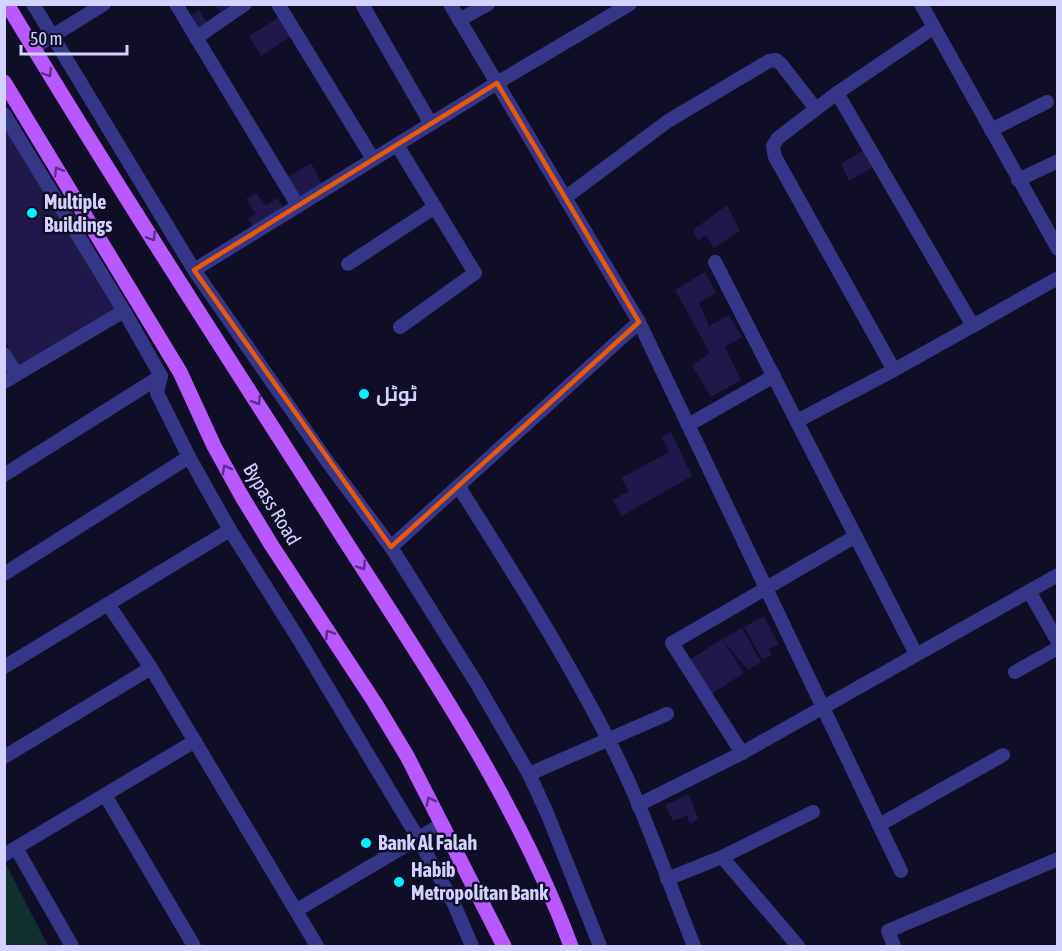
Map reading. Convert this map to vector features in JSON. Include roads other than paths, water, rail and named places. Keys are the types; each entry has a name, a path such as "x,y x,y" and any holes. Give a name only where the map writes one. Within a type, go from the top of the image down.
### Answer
{"main road":[{"path":"7,4 87,137 455,711 510,808 558,910 571,946"},
{"name":"Bypass Road","path":"4,82 180,372 214,446 241,495 407,756 504,946"}],"street":[{"path":"33,4 194,270 327,461 391,547 477,684 529,774 600,946"},
{"path":"33,48 104,4"},
{"path":"176,4 298,206"},
{"path":"196,38 245,4"},
{"path":"278,4 373,159"},
{"path":"362,4 431,124"},
{"path":"450,4 639,322 901,871"},
{"path":"459,20 488,4"},
{"path":"194,270 497,83 630,4"},
{"path":"921,4 1058,249"},
{"path":"894,370 775,157 773,146 778,138 837,93 933,28"},
{"path":"566,197 668,121 769,61 776,60 782,64 816,109"},
{"path":"837,93 973,326"},
{"path":"991,130 1047,102"},
{"path":"4,114 124,311 160,376 157,393 189,457 230,530 418,838 453,902 472,946"},
{"path":"397,145 475,273 400,327"},
{"path":"1018,180 1058,160"},
{"path":"348,264 435,207"},
{"path":"715,262 916,654"},
{"path":"797,421 894,370 1058,278"},
{"path":"4,382 124,311"},
{"path":"391,547 639,322"},
{"path":"4,354 17,375"},
{"path":"4,475 160,376"},
{"path":"688,425 774,376"},
{"path":"4,574 189,457"},
{"path":"459,487 540,615 608,738 694,946"},
{"path":"4,667 230,530"},
{"path":"742,753 672,643 856,536"},
{"path":"638,806 742,753 1058,574"},
{"path":"1029,591 1058,642"},
{"path":"108,604 152,668 317,946"},
{"path":"1015,672 1058,648"},
{"path":"4,757 152,668"},
{"path":"529,774 667,714"},
{"path":"72,946 10,852 195,741"},
{"path":"879,825 1003,755"},
{"path":"105,795 194,946"},
{"path":"667,879 722,856 813,812"},
{"path":"297,910 442,824"},
{"path":"722,856 798,946"},
{"path":"894,946 888,931 1058,859"}],"place":[{"name":"Multiple Buildings","path":"32,213"},
{"name":"ٹوٹل","path":"364,394"},
{"name":"Bank Al Falah","path":"366,843"},
{"name":"Habib Metropolitan Bank","path":"399,882"}]}
